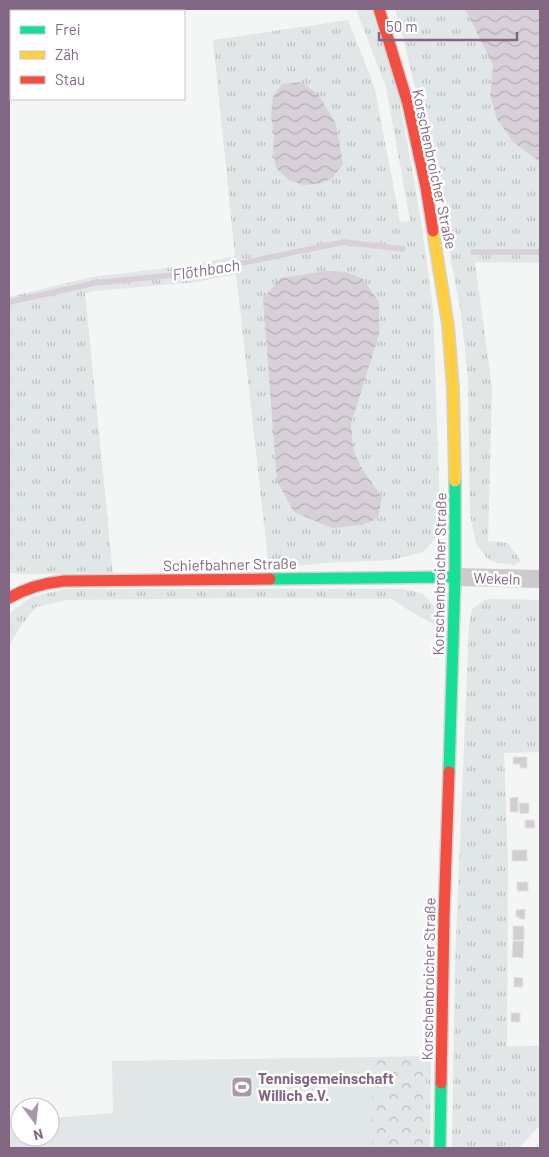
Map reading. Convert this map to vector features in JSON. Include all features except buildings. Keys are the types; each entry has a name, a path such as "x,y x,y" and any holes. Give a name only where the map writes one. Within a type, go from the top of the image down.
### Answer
{"main road":[{"name":"Korschenbroicher Straße","path":"379,9 402,82 422,168 436,242 448,325 454,389 455,577 444,926 440,1148"},
{"name":"Schiefbahner Straße","path":"9,597 41,584 72,581 455,577"}],"street":[{"name":"Wekeln","path":"455,577 540,579"}],"green space":[{"path":"356,9 371,9 397,87 420,214 433,308 440,511 439,528 434,540 423,552 392,560 323,563 269,569 236,274 196,282 85,293 113,573 9,573 9,297 92,277 194,265 235,256 213,40 348,20 375,89 400,222 410,221 386,87","holes":["281,278 379,335 351,424 354,452 363,470 382,497 378,518 363,525"]},
{"path":"395,9 465,9 493,65 490,96 540,162 540,263 475,262 492,388 488,541 508,543 521,561 514,565 497,563 487,558 476,544 470,514 468,378 461,314 423,120"},
{"path":"64,589 403,589 422,593 434,606 435,625 392,599 66,600 36,607 20,627 9,646 9,615 12,611 32,597"},
{"path":"485,600 540,600 540,752 504,753 508,864 507,1046 540,1046 540,1125 519,1148 452,1148 455,964 469,625 472,609"},
{"path":"426,1056 431,1057 430,1148 425,1148"},
{"path":"426,1056 425,1148 372,1148 372,1057"},
{"name":"Tennisgemeinschaft Willich e.V.","path":"372,1057 372,1148 9,1148 9,1121 10,1147 60,1147 60,1117 113,1113 112,1061"}],"water":[{"path":"465,9 540,9 540,162 513,142 497,119 490,96 493,65"},
{"path":"301,82 318,94 336,124 343,164 332,178 322,183 303,185 289,180 276,168 271,116 273,96 282,84"},
{"path":"326,271 346,272 363,279 379,302 379,335 351,424 354,452 363,470 382,497 378,518 363,525 332,528 294,512 277,481 263,298 281,278"}],"waterway":[{"name":"Flöthbach","path":"9,302 95,283 194,273 344,242 403,249"},
{"name":"Flöthbach","path":"473,252 540,252"}],"traffic: fast":[{"path":"449,772 455,577 455,481"},
{"path":"270,579 455,577"},
{"path":"440,1148 441,1083"}],"traffic: slow":[{"path":"433,231 448,325 453,389 455,481"}],"traffic: jam":[{"path":"379,9 408,104 426,187 433,231"},
{"path":"9,598 35,586 64,581 270,579"},
{"path":"441,1083 449,772"}],"place":[{"name":"Tennisgemeinschaft Willich e.V.","path":"242,1087"}]}
